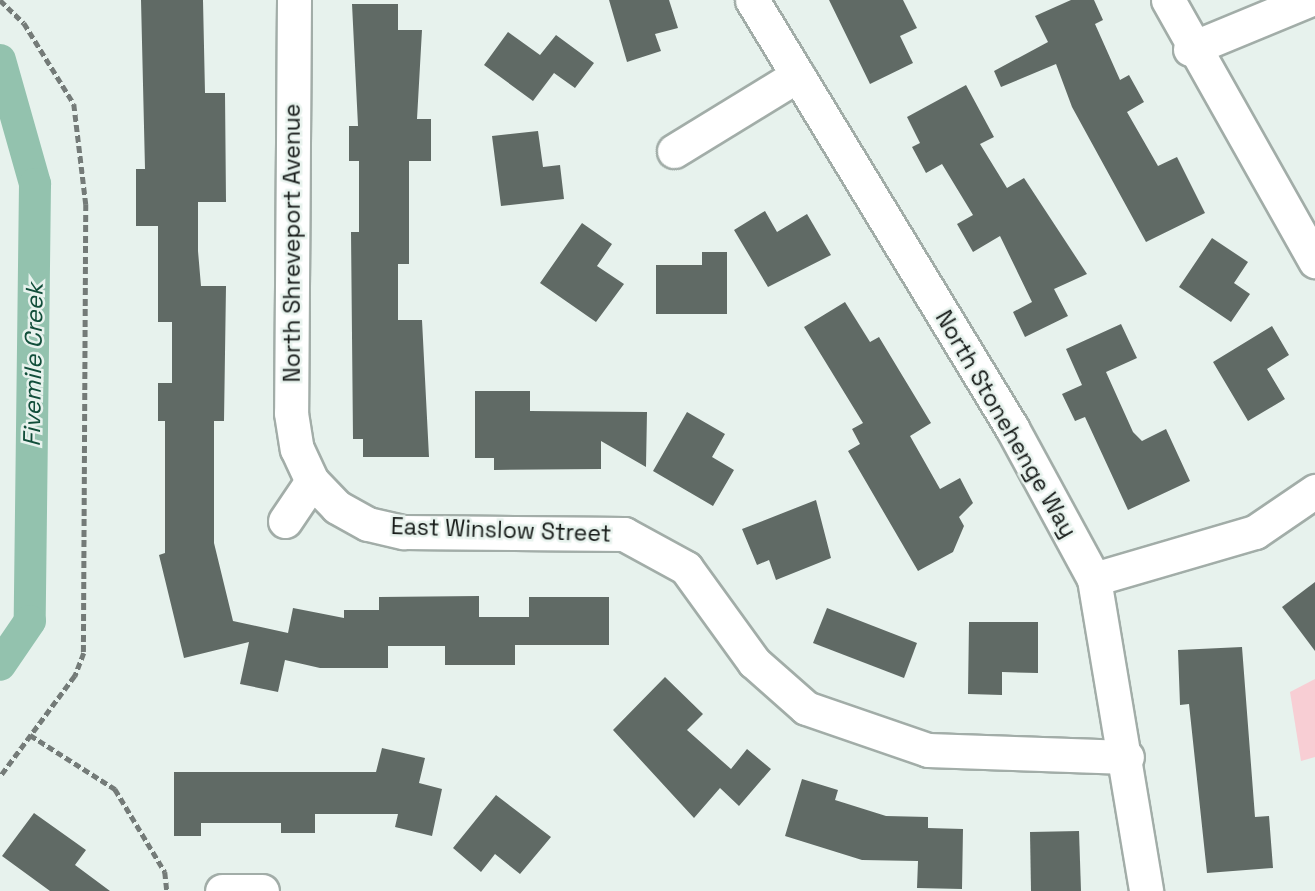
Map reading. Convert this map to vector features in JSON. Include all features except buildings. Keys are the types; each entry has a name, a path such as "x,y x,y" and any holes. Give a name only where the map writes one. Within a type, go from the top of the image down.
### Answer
{"street":[{"name":"North Shreveport Avenue","path":"294,0 291,413 297,449 312,481"},
{"name":"North Stonehenge Way","path":"752,0 1012,428 1094,579 1127,757 1146,891"},
{"path":"1168,0 1190,49 1315,261"},
{"path":"1190,49 1309,0"},
{"path":"674,151 798,75"},
{"path":"285,521 312,481"},
{"name":"East Winslow Street","path":"312,481 337,507 368,524 404,531 590,530 657,547 686,568 777,688 806,708 894,741 928,750 1127,757"},
{"path":"1094,579 1255,531 1315,491"},
{"path":"222,891 262,891"}],"path":[{"path":"0,0 24,23 74,104 86,204 84,653 0,777"},
{"path":"30,735 115,789 165,872 167,891"}],"shaded area":[{"path":"1315,679 1315,757 1301,761 1290,692"}],"waterway":[{"name":"Fivemile Creek","path":"0,60 35,184 30,621 0,665"}]}
